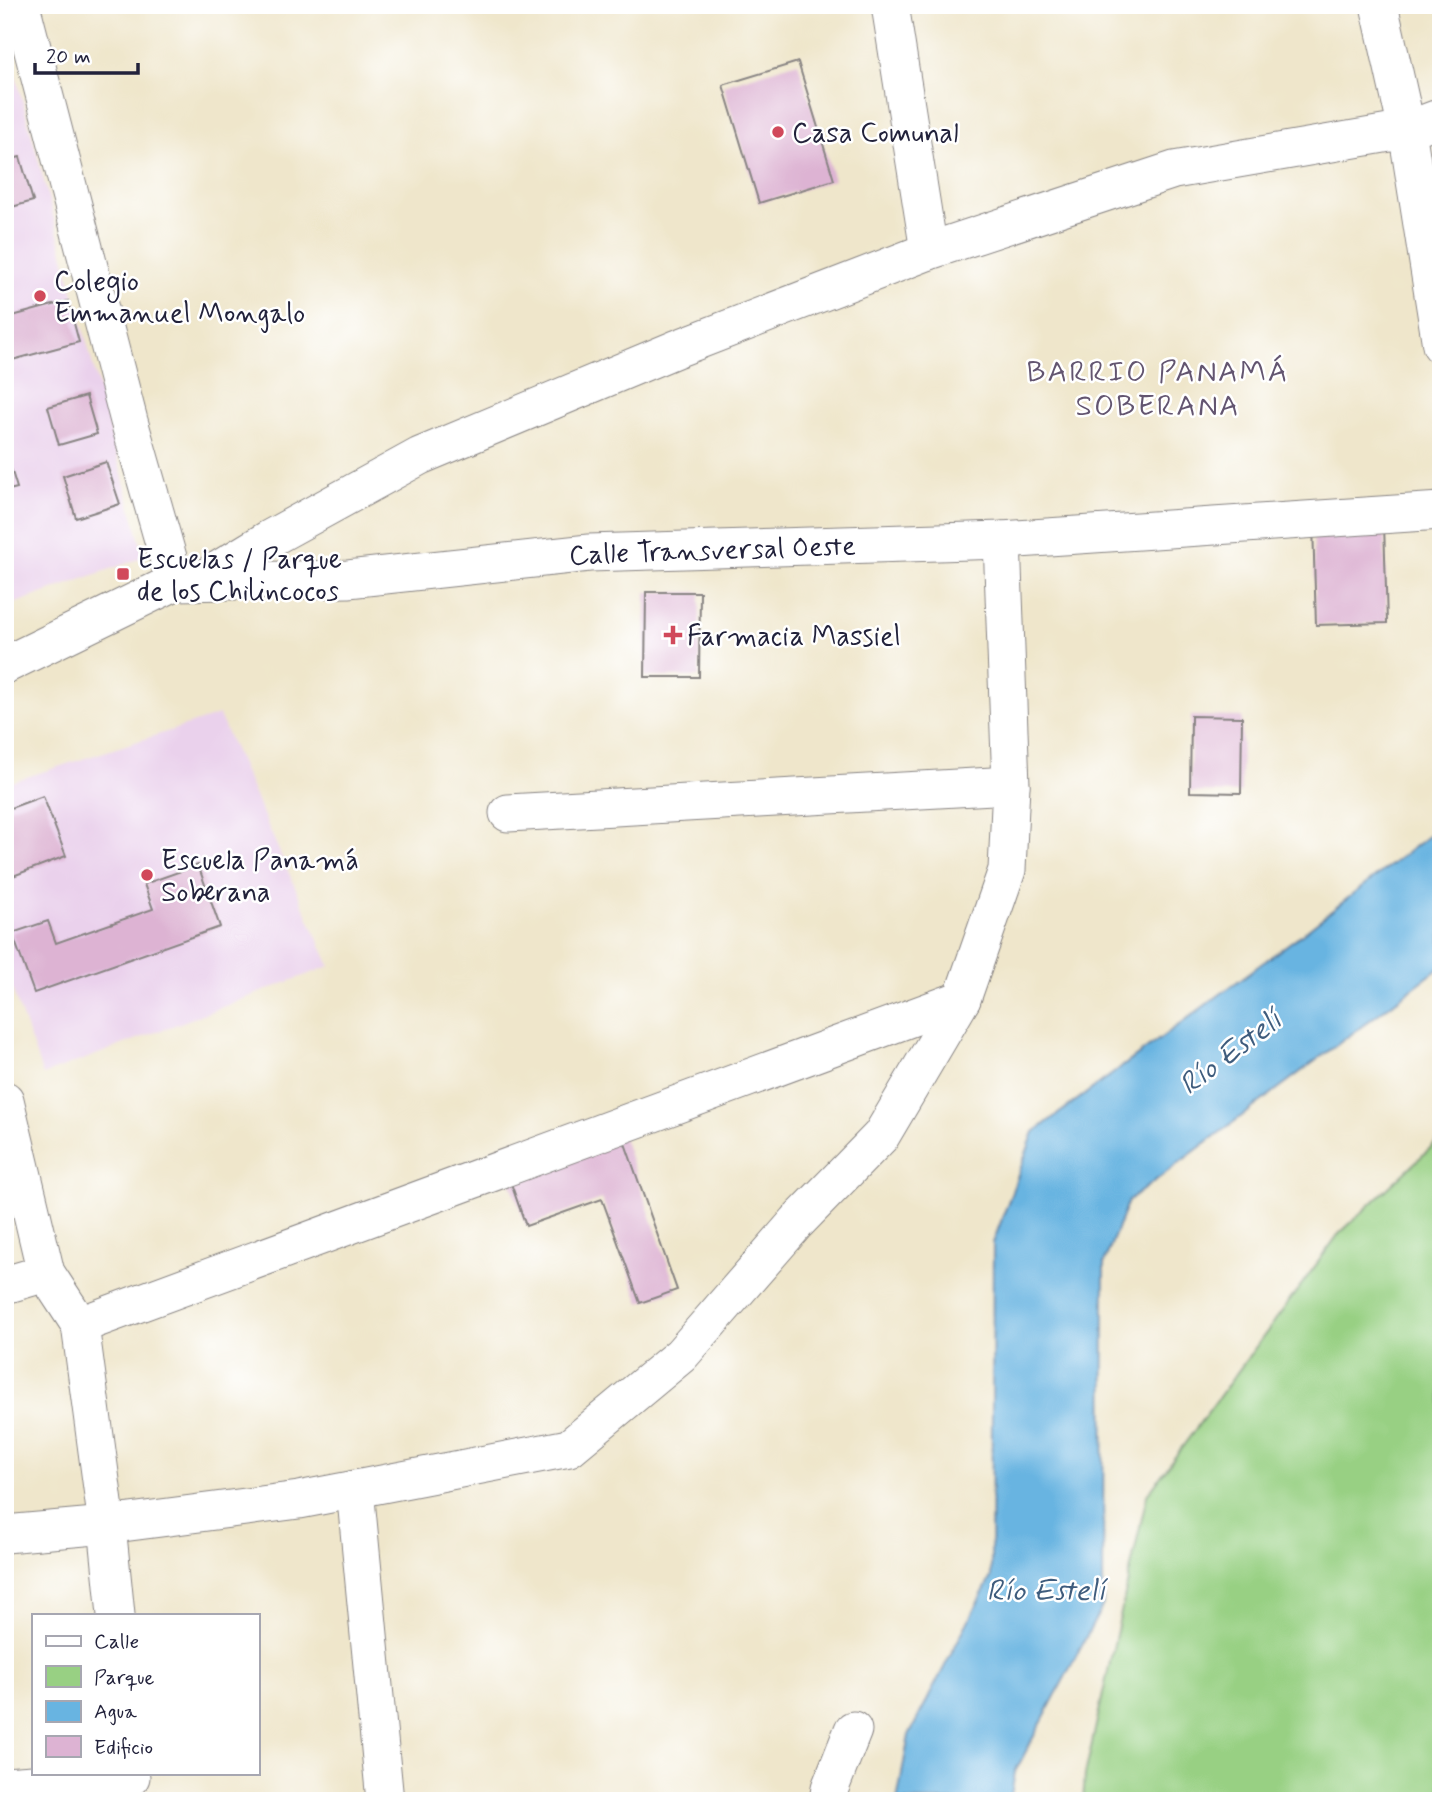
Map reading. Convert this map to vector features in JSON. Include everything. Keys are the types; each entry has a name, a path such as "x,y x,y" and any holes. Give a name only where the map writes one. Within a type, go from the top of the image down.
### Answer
{"street":[{"path":"21,5 129,421 187,582 420,456 676,349 929,251 1174,170 1407,130 1441,117"},
{"path":"890,5 929,251"},
{"path":"1379,5 1407,130 1441,345"},
{"name":"Calle Transversal Oeste","path":"5,665 187,582 348,579 589,553 1002,540 1441,511"},
{"path":"5,1534 107,1525 299,1500 569,1448 681,1355 797,1222 880,1136 962,999 1007,870 1011,785 1002,540"},
{"path":"509,813 1011,785"},
{"path":"80,1325 962,999"},
{"path":"5,1100 46,1273 80,1325 107,1525 116,1614"},
{"path":"5,1285 46,1273"},
{"path":"355,1489 385,1801"},
{"path":"828,1801 830,1788 853,1730"},
{"path":"5,1786 134,1784"}],"shaded area":[{"name":"Colegio Emmanuel Mongalo","path":"5,35 144,557 5,607"},
{"name":"Escuela Panamá Soberana","path":"219,715 330,966 43,1075 5,969 5,784"}],"green space":[{"path":"1441,1138 1441,1801 1083,1801 1085,1775 1147,1495 1338,1235"}],"water":[{"name":"Río Estelí","path":"1441,826 1441,967 1128,1201 1104,1263 1103,1605 1015,1772 1010,1801 897,1801 909,1735 991,1577 993,1243 1034,1132 1303,933"}],"building":[{"name":"Casa Comunal","path":"798,62 834,180 759,203 723,85"},
{"path":"20,157 33,201 5,209 5,161"},
{"path":"68,301 79,342 5,362 5,318"},
{"path":"86,396 97,434 59,445 48,407"},
{"path":"5,449 17,488 5,491"},
{"path":"106,462 120,504 76,518 63,476"},
{"path":"1384,523 1387,623 1316,625 1313,524"},
{"name":"Farmacia Massiel","path":"646,592 700,592 699,677 645,677"},
{"path":"1191,716 1242,717 1241,793 1190,792"},
{"path":"43,796 66,856 5,879 5,810"},
{"path":"198,865 220,927 34,993 12,933 48,921 56,943 153,909 144,884"},
{"path":"621,1132 677,1290 640,1303 602,1199 526,1226 507,1172"}],"place":[{"name":"Casa Comunal","path":"778,132"},
{"name":"Colegio Emmanuel Mongalo","path":"40,296"},
{"name":"Escuelas / Parque de los Chilincocos","path":"123,574"},
{"name":"Farmacia Massiel","path":"673,635"},
{"name":"Escuela Panamá Soberana","path":"147,875"}],"district":[{"name":"BARRIO PANAMÁ SOBERANA","path":"1158,388"}]}
